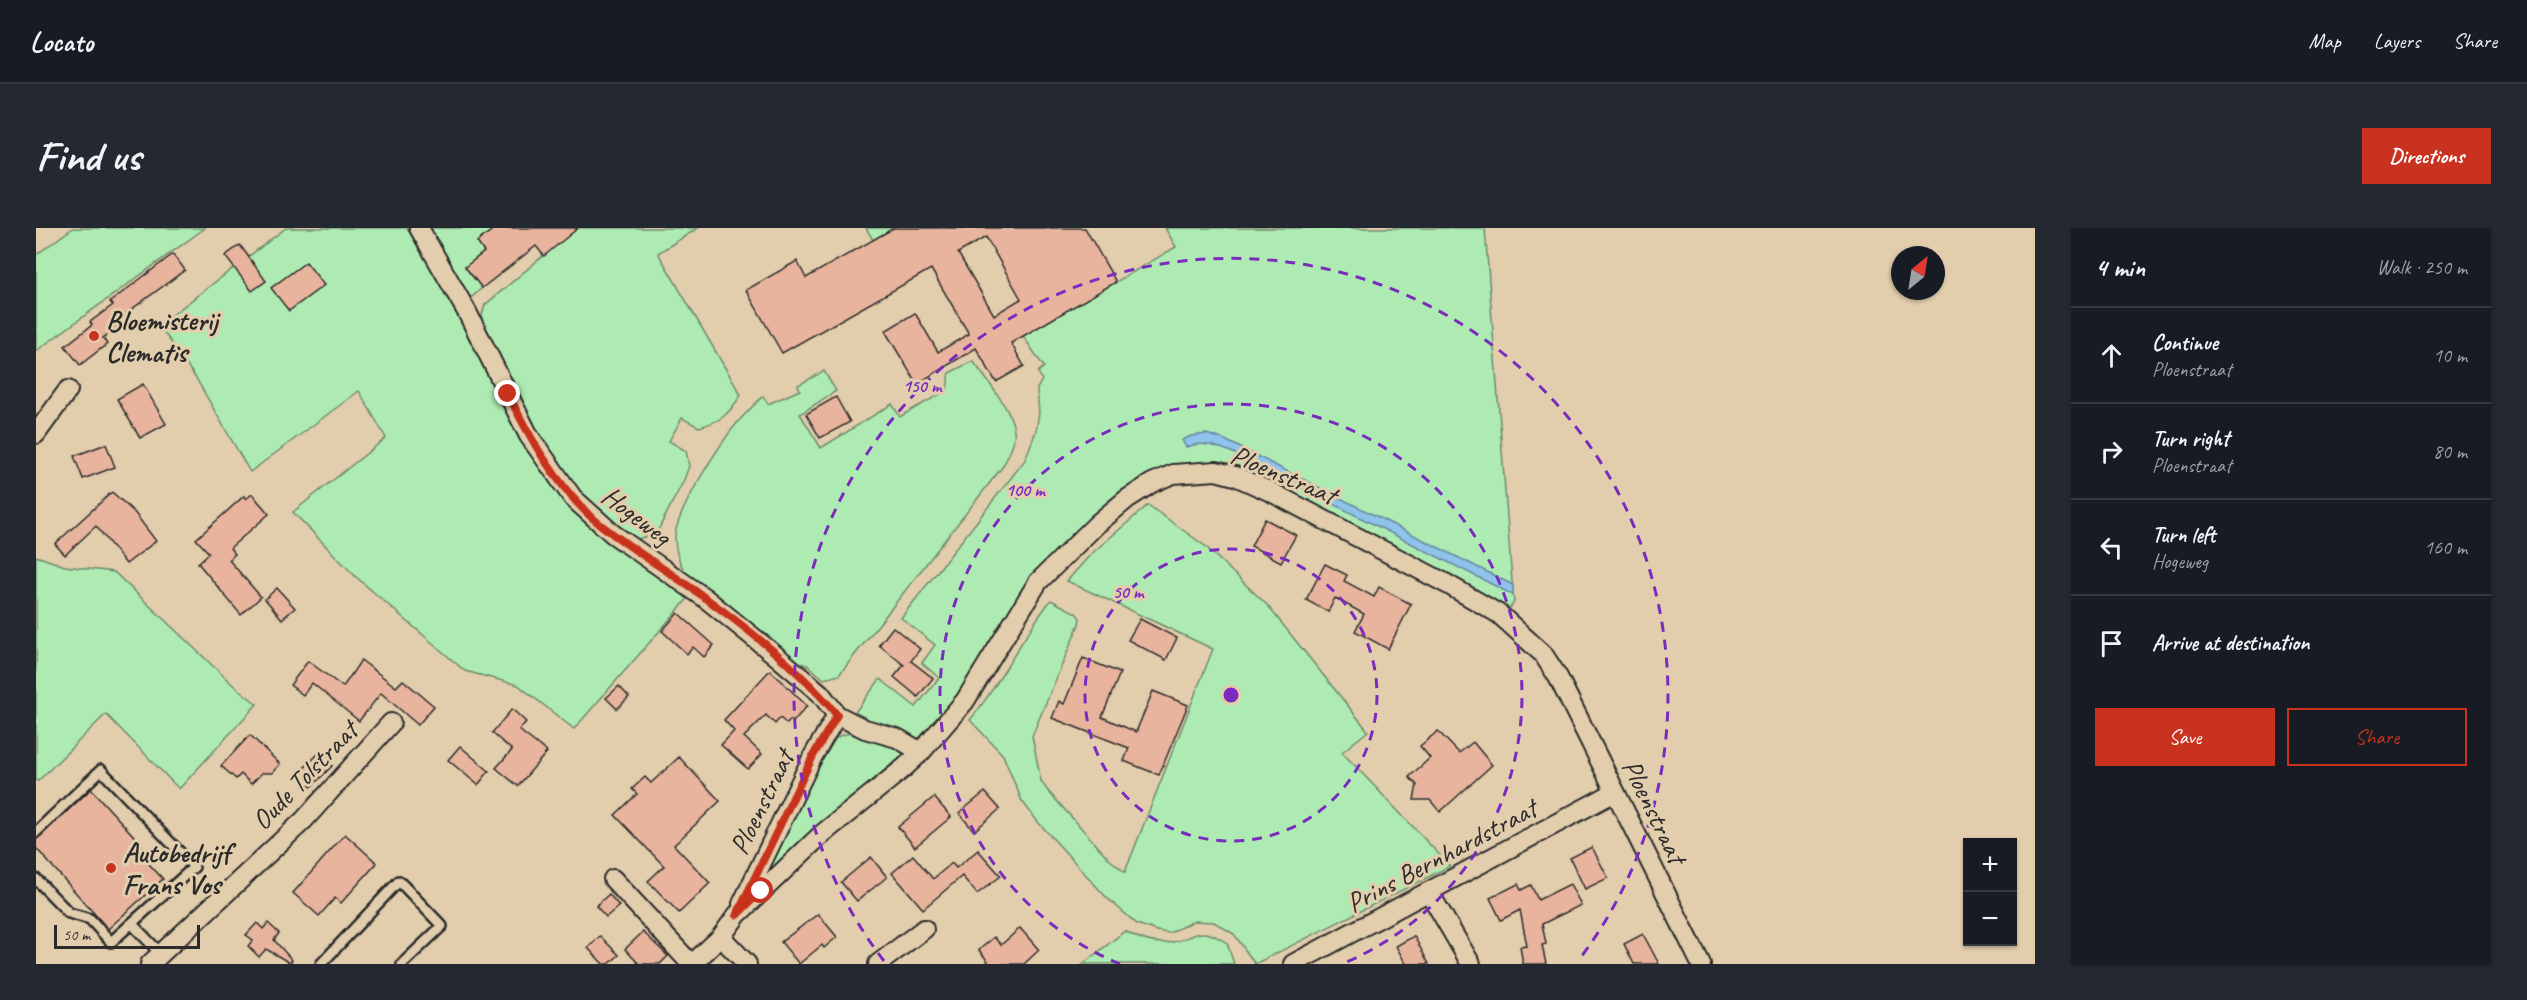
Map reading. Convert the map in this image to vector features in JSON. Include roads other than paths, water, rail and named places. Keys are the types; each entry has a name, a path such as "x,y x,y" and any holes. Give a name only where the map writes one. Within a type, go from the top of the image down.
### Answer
{"street":[{"name":"Hogeweg","path":"419,228 467,312 529,436 573,498 613,534 705,598 766,647 820,693 837,715 865,729 897,738 921,752"},
{"path":"36,434 68,390"},
{"name":"Ploenstraat","path":"692,964 721,937 737,915 822,834 921,752 965,701 1038,582 1097,524 1127,499 1162,478 1193,471 1216,471 1271,492 1499,614 1543,654 1558,677 1701,964"},
{"name":"Ploenstraat","path":"737,915 813,756 837,715"},
{"name":"Oude Tolstraat","path":"156,959 303,820 391,723"},
{"name":"Prins Bernhardstraat","path":"1293,964 1615,792"},
{"path":"613,879 692,964"},
{"path":"1429,892 1471,964"},
{"path":"879,964 924,929"},
{"path":"721,937 747,964"}],"lane":[{"path":"36,832 101,770 194,867 111,942 90,919 69,914 36,879"},
{"path":"321,964 399,881 442,926 402,964"},
{"path":"132,924 156,959"}],"water":[{"path":"1206,434 1223,439 1513,585 1513,595 1231,452 1203,444 1186,447 1182,440"}],"place":[{"name":"Bloemisterij Clematis","path":"94,336"},
{"name":"Autobedrijf Frans Vos","path":"111,868"}]}
